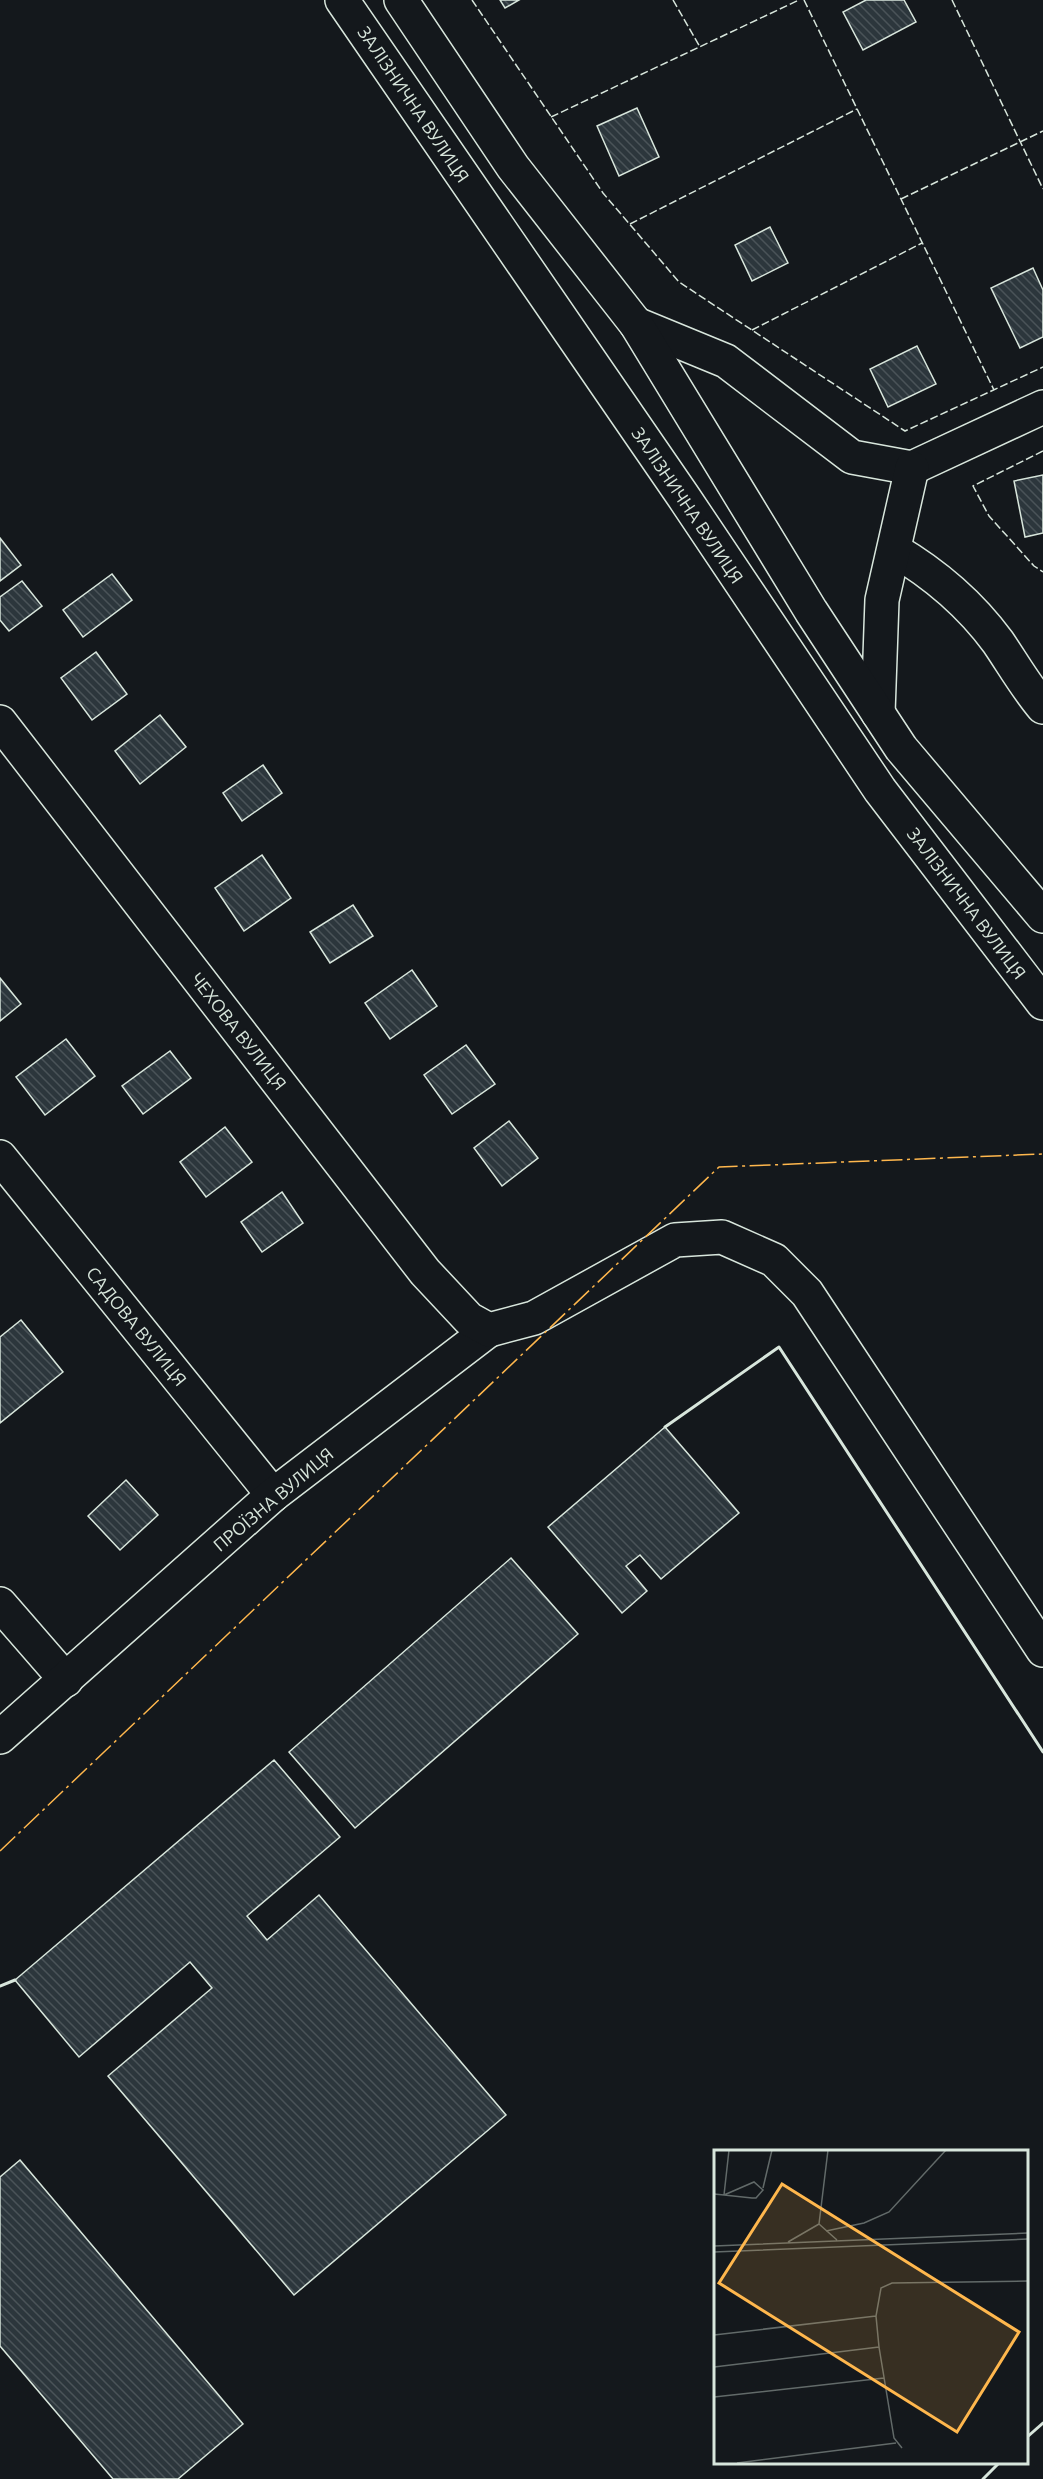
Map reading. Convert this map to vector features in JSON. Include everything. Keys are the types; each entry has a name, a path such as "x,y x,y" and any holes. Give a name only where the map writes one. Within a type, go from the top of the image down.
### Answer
{"street":[{"name":"ЗАЛІЗНИЧНА ВУЛИЦЯ","path":"342,0 689,506 880,790 1043,1003"},
{"path":"401,0 513,167 636,324 811,610 901,748 1043,916"},
{"path":"636,324 726,361 852,457 912,468 1043,407"},
{"path":"879,713 882,600 912,468"},
{"path":"894,550 927,569 958,597 996,640 1043,707"},
{"name":"ЧЕХОВА ВУЛИЦЯ","path":"0,722 425,1272 469,1319 489,1330"},
{"name":"САДОВА ВУЛИЦЯ","path":"0,1157 273,1495"},
{"path":"489,1330 534,1318 675,1240 722,1237 774,1260 807,1293 1043,1650"},
{"name":"ПРОЇЗНА ВУЛИЦЯ","path":"0,1737 273,1495 489,1330"},
{"path":"0,1604 66,1680"}],"building":[{"path":"500,0 519,0 505,8"},
{"path":"866,0 904,0 916,22 863,50 843,12"},
{"path":"637,108 659,157 619,176 597,126"},
{"path":"770,227 788,263 752,281 735,245"},
{"path":"1033,268 1043,290 1043,337 1020,348 991,288"},
{"path":"917,346 936,384 888,407 870,369"},
{"path":"1043,475 1043,533 1025,537 1014,481"},
{"path":"0,538 21,565 0,581"},
{"path":"112,574 132,600 83,637 63,610"},
{"path":"22,581 42,606 9,631 0,620 0,597"},
{"path":"96,652 127,694 92,720 61,678"},
{"path":"160,715 186,747 140,784 115,751"},
{"path":"263,765 282,793 242,821 223,793"},
{"path":"262,855 291,898 244,931 215,888"},
{"path":"353,905 373,936 330,963 310,932"},
{"path":"412,970 437,1006 390,1039 365,1003"},
{"path":"0,978 21,1004 0,1021"},
{"path":"66,1039 95,1076 45,1115 16,1077"},
{"path":"466,1045 495,1084 452,1114 424,1075"},
{"path":"170,1051 191,1078 143,1114 122,1086"},
{"path":"509,1121 538,1158 502,1186 474,1148"},
{"path":"225,1127 252,1162 206,1197 180,1162"},
{"path":"282,1192 303,1223 262,1252 241,1222"},
{"path":"21,1320 63,1372 0,1423 0,1337"},
{"path":"665,1427 739,1513 661,1579 640,1555 626,1566 647,1591 622,1613 548,1527"},
{"path":"126,1480 158,1515 120,1550 88,1516"},
{"path":"511,1558 578,1634 355,1828 289,1752"},
{"path":"274,1760 340,1837 247,1916 267,1940 319,1895 506,2115 294,2295 108,2076 212,1988 190,1962 79,2057 15,1980"},
{"path":"20,2160 243,2424 178,2479 113,2479 0,2346 0,2177"}],"fence":[{"path":"472,0 603,193 679,282 905,431 1043,367"},
{"path":"673,0 700,47"},
{"path":"551,117 799,0"},
{"path":"804,0 994,390"},
{"path":"952,0 1043,189"},
{"path":"630,224 857,109"},
{"path":"901,199 1043,131"},
{"path":"752,330 922,243"},
{"path":"1043,451 973,486 989,516 1034,566 1043,572"}],"wall":[{"path":"665,1427 779,1347 1043,1752"},
{"path":"0,1986 15,1980"},
{"path":"1028,2436 1043,2423"},
{"path":"983,2479 998,2464"}],"power":[{"path":"0,1851 719,1167 1043,1154"}]}
